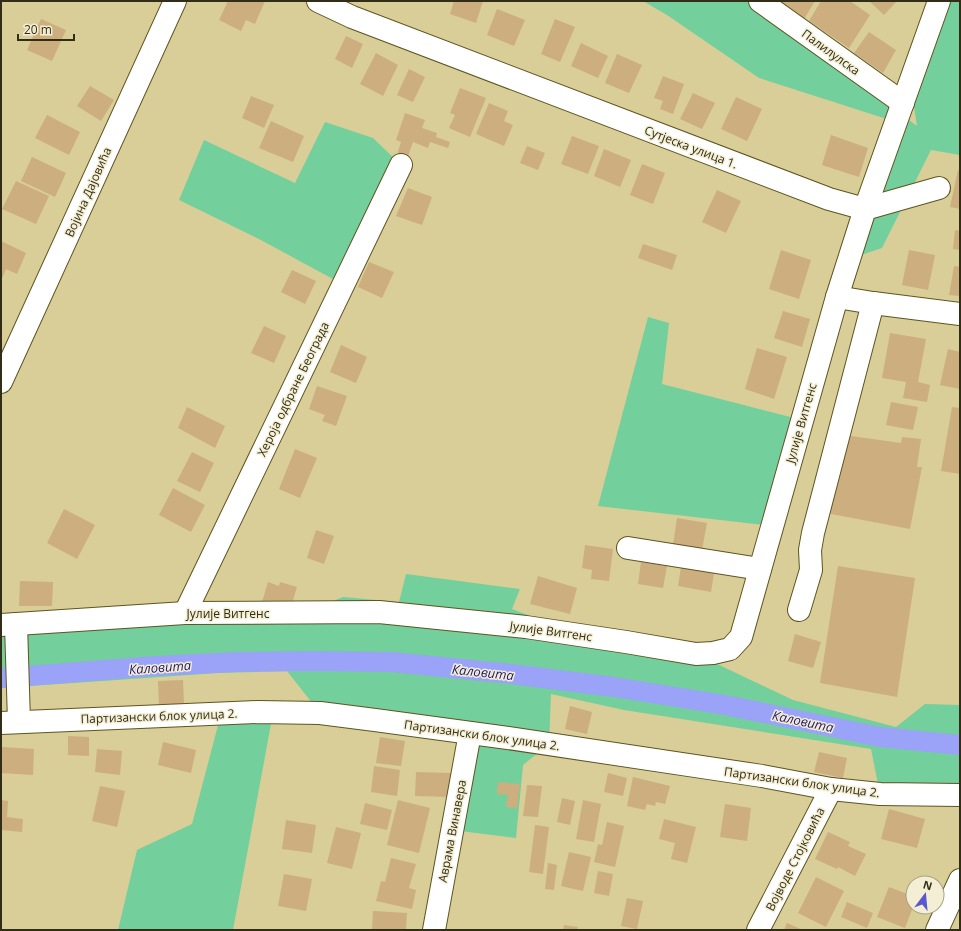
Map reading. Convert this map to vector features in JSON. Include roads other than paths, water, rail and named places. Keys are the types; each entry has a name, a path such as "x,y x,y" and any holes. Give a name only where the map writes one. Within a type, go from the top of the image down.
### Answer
{"street":[{"name":"Војина Дајовића","path":"1,382 175,1"},
{"name":"Сутјеска улица 1.","path":"318,1 352,17 829,199 865,209"},
{"name":"Палилулска","path":"760,1 903,103"},
{"path":"939,1 865,209 837,297 960,314"},
{"name":"Хероја одбране Београда","path":"185,613 401,165"},
{"path":"865,209 939,188"},
{"name":"Јулије Витгенс","path":"9,624 185,613 379,612 526,627 619,640 696,654 713,653 730,649 741,637 837,297"},
{"path":"799,610 811,570 810,550 814,533 873,303"},
{"path":"628,548 760,569"},
{"path":"9,624 17,657 18,690 10,722"},
{"name":"Партизански блок улица 2.","path":"10,722 258,712 320,713 470,733 762,776 831,789 880,794 960,795"},
{"name":"Аврама Винавера","path":"434,930 470,733"},
{"name":"Војводе Стојковића","path":"758,930 831,789"},
{"path":"937,930 960,880"}],"waterway":[{"name":"Каловита","path":"1,678 156,666 235,662 392,662 511,674 614,687 725,705 880,737 960,745"}]}
